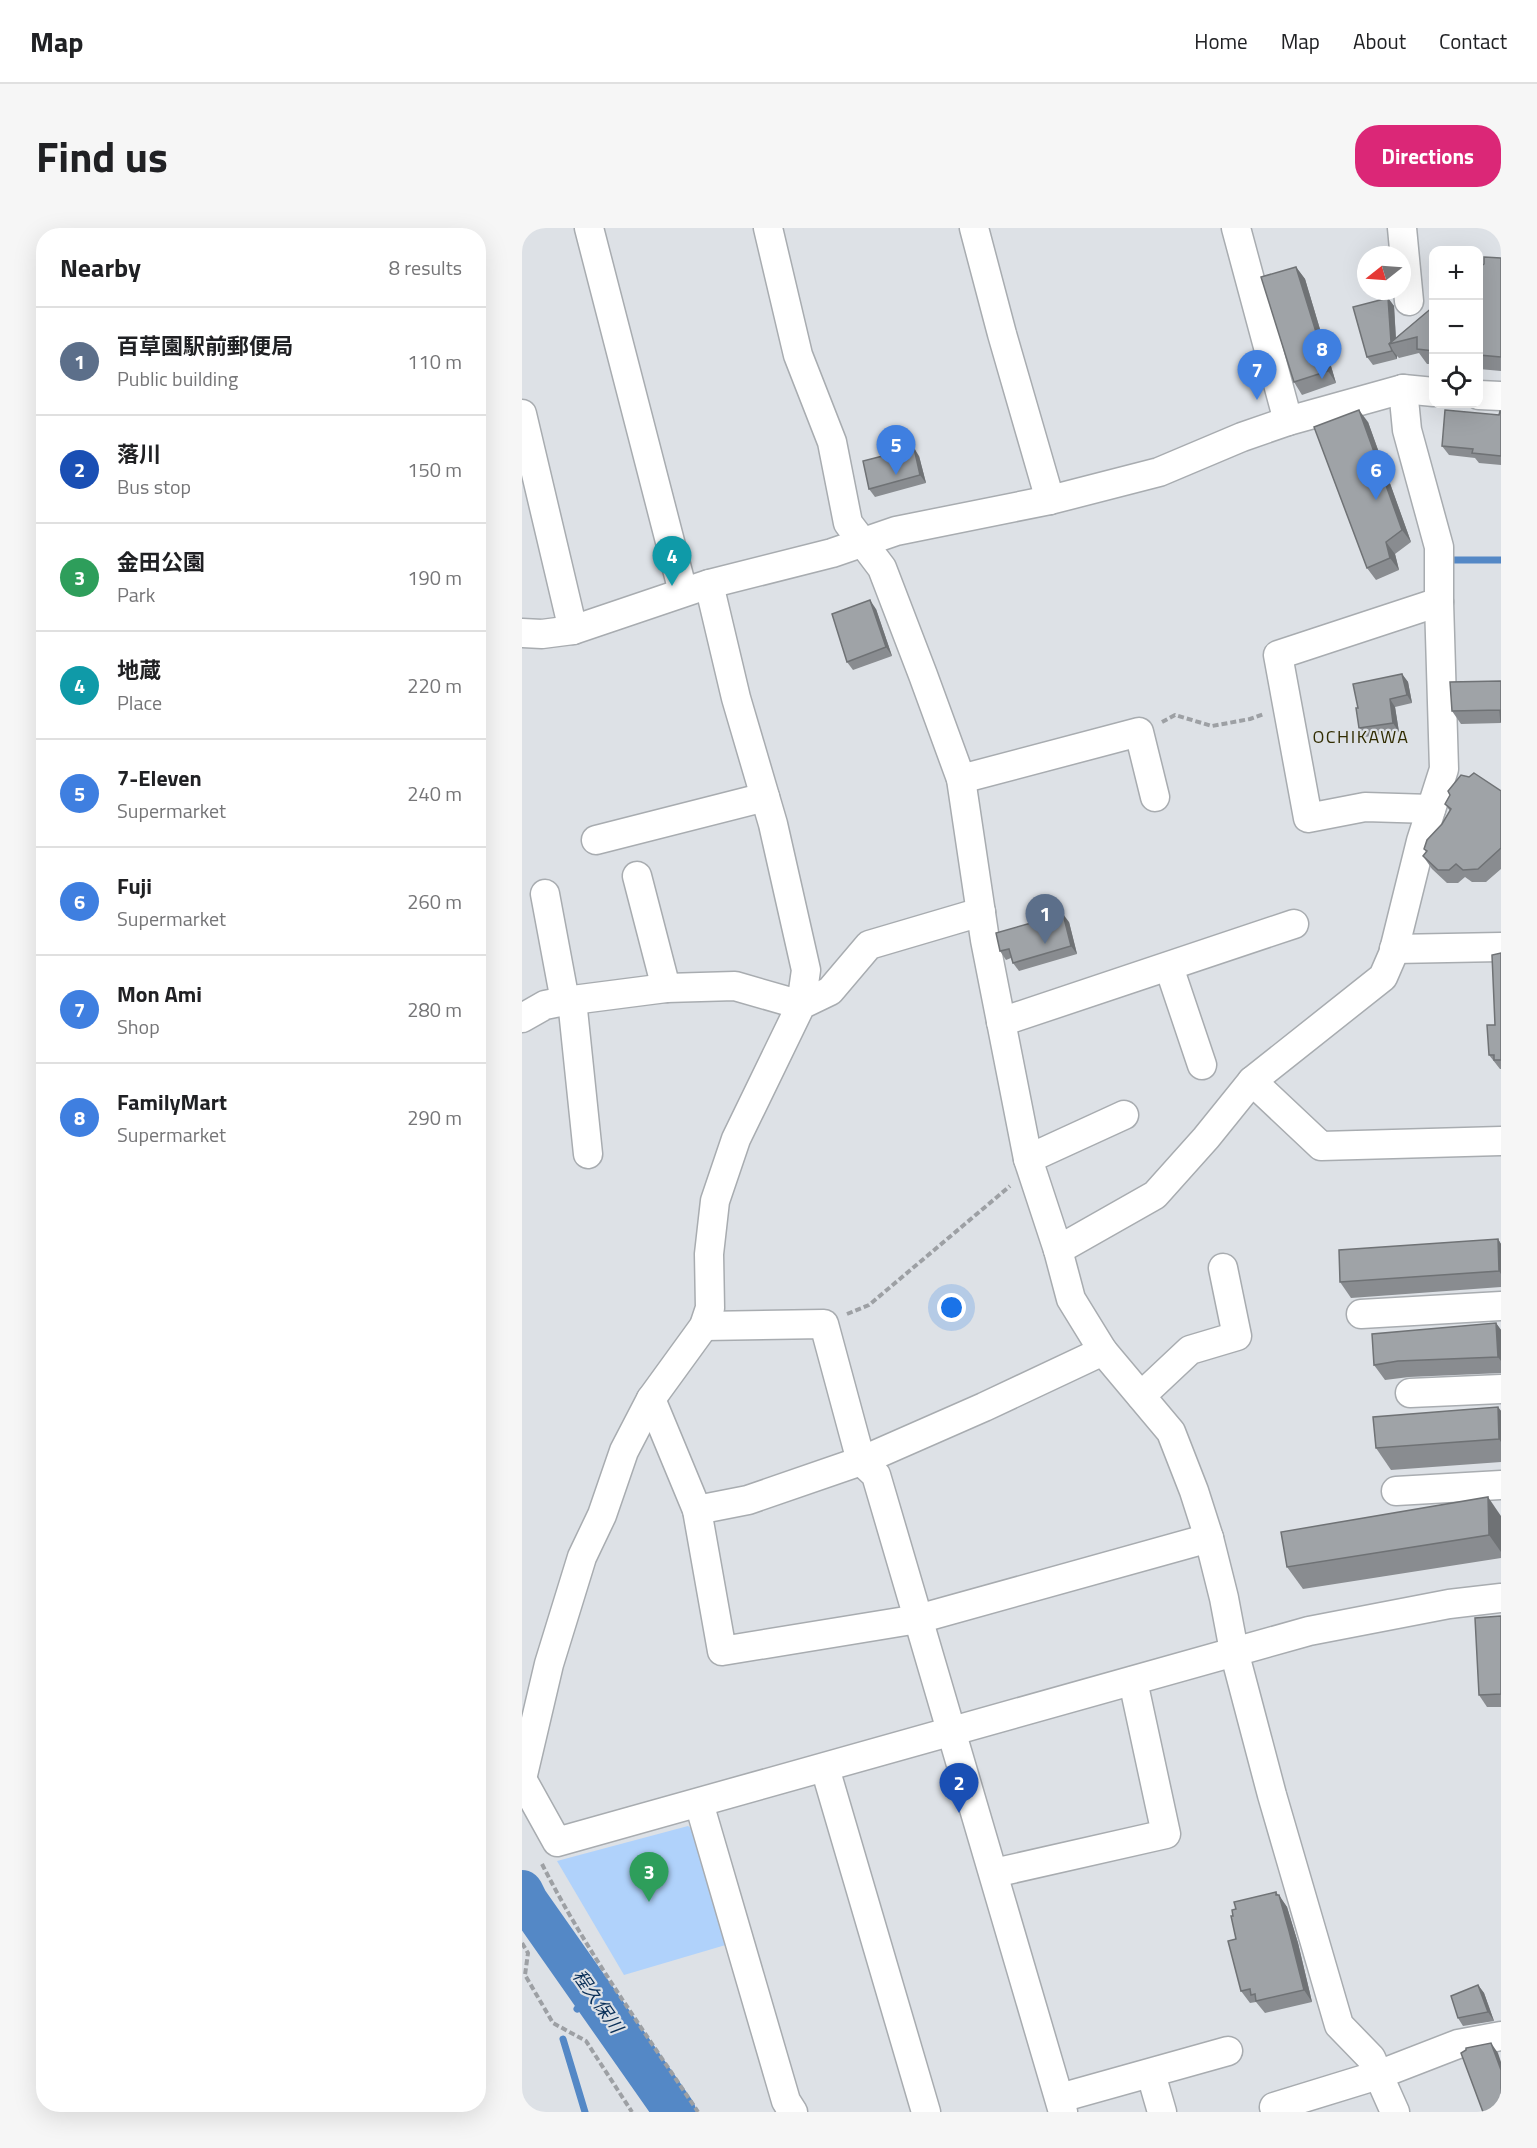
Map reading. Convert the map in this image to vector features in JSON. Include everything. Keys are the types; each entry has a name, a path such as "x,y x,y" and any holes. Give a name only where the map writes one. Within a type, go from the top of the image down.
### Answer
{"street":[{"path":"589,228 696,588 736,698 765,797 806,970 801,1005 735,1139 715,1201 709,1254 710,1308 704,1326 651,1399 624,1451 602,1515 582,1557 549,1664 522,1779 557,1842 1309,1630 1449,1604 1501,1598"},
{"path":"768,228 798,355 832,442 848,523 882,568 961,779 981,912 1029,1164 1058,1250 1071,1299 1103,1351 1171,1432 1209,1538 1234,1651 1272,1795 1339,2025 1371,2058 1395,2112"},
{"path":"974,228 1050,500"},
{"path":"1236,228 1288,421"},
{"path":"1401,228 1409,301"},
{"path":"1058,1250 1155,1195 1206,1138 1252,1081 1383,977 1394,949 1443,769 1438,602 1439,547 1407,430 1403,389"},
{"path":"522,633 542,634 573,630 696,588 832,553 896,531 1050,500 1160,472 1288,421 1403,389 1429,392"},
{"path":"1483,395 1501,396"},
{"path":"524,425 573,630"},
{"path":"1431,809 1365,807 1308,818 1289,704 1278,655 1438,602"},
{"path":"961,779 1139,732 1155,797"},
{"path":"596,840 765,797"},
{"path":"637,876 666,988"},
{"path":"545,894 568,1000 588,1154"},
{"path":"522,1018 545,1005 568,1000 666,988 735,986 801,1005 830,991 869,945 981,912"},
{"path":"1001,1022 1294,924"},
{"path":"1394,949 1501,947"},
{"path":"1169,967 1202,1065"},
{"path":"1252,1081 1321,1146 1501,1140"},
{"path":"1029,1164 1124,1115"},
{"path":"1141,1396 1190,1350 1237,1336 1223,1268"},
{"path":"1361,1314 1501,1306"},
{"path":"704,1326 824,1324 861,1461 876,1475 1062,2105 1151,2074 1228,2051"},
{"path":"697,1510 748,1500 861,1461 1103,1351"},
{"path":"1410,1393 1501,1389"},
{"path":"651,1399 697,1510 722,1651 918,1620 1209,1538"},
{"path":"1396,1491 1501,1485"},
{"path":"994,1873 1166,1834 1133,1681"},
{"path":"825,1768 926,2112"},
{"path":"699,1803 786,2101 793,2112"},
{"path":"1274,2107 1378,2075 1458,2044 1501,2036"},
{"path":"1151,2074 1162,2112"}],"path":[{"path":"1139,732 1175,715 1212,726 1250,719 1289,704"},
{"path":"824,1324 868,1305 1029,1164"},
{"path":"541,1861 559,1897 598,1961 698,2112"},
{"path":"522,1944 528,1953 525,1975 553,2023 586,2041 632,2112"}],"shaded area":[{"path":"688,1826 697,1833 729,1944 624,1975 557,1861"}],"building":[{"path":"1484,257 1501,258 1501,357 1483,355"},
{"path":"1296,267 1328,371 1294,382 1261,277"},
{"path":"1388,300 1391,342 1389,344 1392,351 1367,357 1353,307"},
{"path":"1429,310 1429,350 1417,349 1417,337 1389,344"},
{"path":"1359,410 1402,530 1386,542 1390,558 1367,568 1314,427"},
{"path":"1445,410 1499,415 1501,411 1501,456 1472,453 1473,449 1442,446"},
{"path":"914,448 920,475 869,489 863,461"},
{"path":"870,600 886,647 847,662 832,614"},
{"path":"1402,674 1407,695 1390,699 1393,723 1359,728 1353,684"},
{"path":"1501,681 1501,722 1500,710 1452,711 1450,682"},
{"path":"1474,773 1501,791 1501,848 1478,869 1463,870 1456,864 1449,870 1438,870 1423,856 1427,851 1424,849 1427,840 1442,824 1451,809 1445,804 1450,795 1448,791 1461,775 1469,777"},
{"path":"1063,914 1071,946 1013,963 1009,949 1000,951 996,933"},
{"path":"1501,953 1501,1060 1494,1060 1494,1055 1489,1055 1487,1025 1495,1025 1492,955"},
{"path":"1498,1239 1499,1271 1340,1282 1339,1250"},
{"path":"1496,1323 1498,1357 1398,1361 1374,1365 1372,1334"},
{"path":"1498,1407 1499,1439 1376,1448 1373,1417"},
{"path":"1488,1497 1489,1535 1287,1567 1281,1532"},
{"path":"1501,1616 1501,1694 1479,1695 1475,1618"},
{"path":"1276,1892 1276,1895 1279,1895 1304,1990 1256,2001 1255,1994 1251,1995 1250,1989 1241,1991 1228,1941 1236,1939 1231,1916 1233,1916 1232,1910 1236,1909 1234,1902"},
{"path":"1478,1985 1488,2012 1458,2018 1451,1996"},
{"path":"1491,2043 1501,2070 1501,2112 1483,2112 1461,2053 1466,2048"}],"waterway":[{"path":"1453,560 1501,560"},
{"name":"程久保川","path":"522,1891 675,2112"},
{"path":"577,2009 590,1992"},
{"path":"563,2039 585,2112"}],"place":[{"name":"FamilyMart","path":"1322,379"},
{"name":"Mon Ami","path":"1257,400"},
{"name":"7-Eleven","path":"896,475"},
{"name":"Fuji","path":"1376,500"},
{"name":"地蔵","path":"672,586"},
{"name":"百草園駅前郵便局","path":"1045,944"},
{"name":"落川","path":"959,1813"},
{"name":"金田公園","path":"649,1902"}],"district":[{"name":"OCHIKAWA","path":"1361,736"}]}
